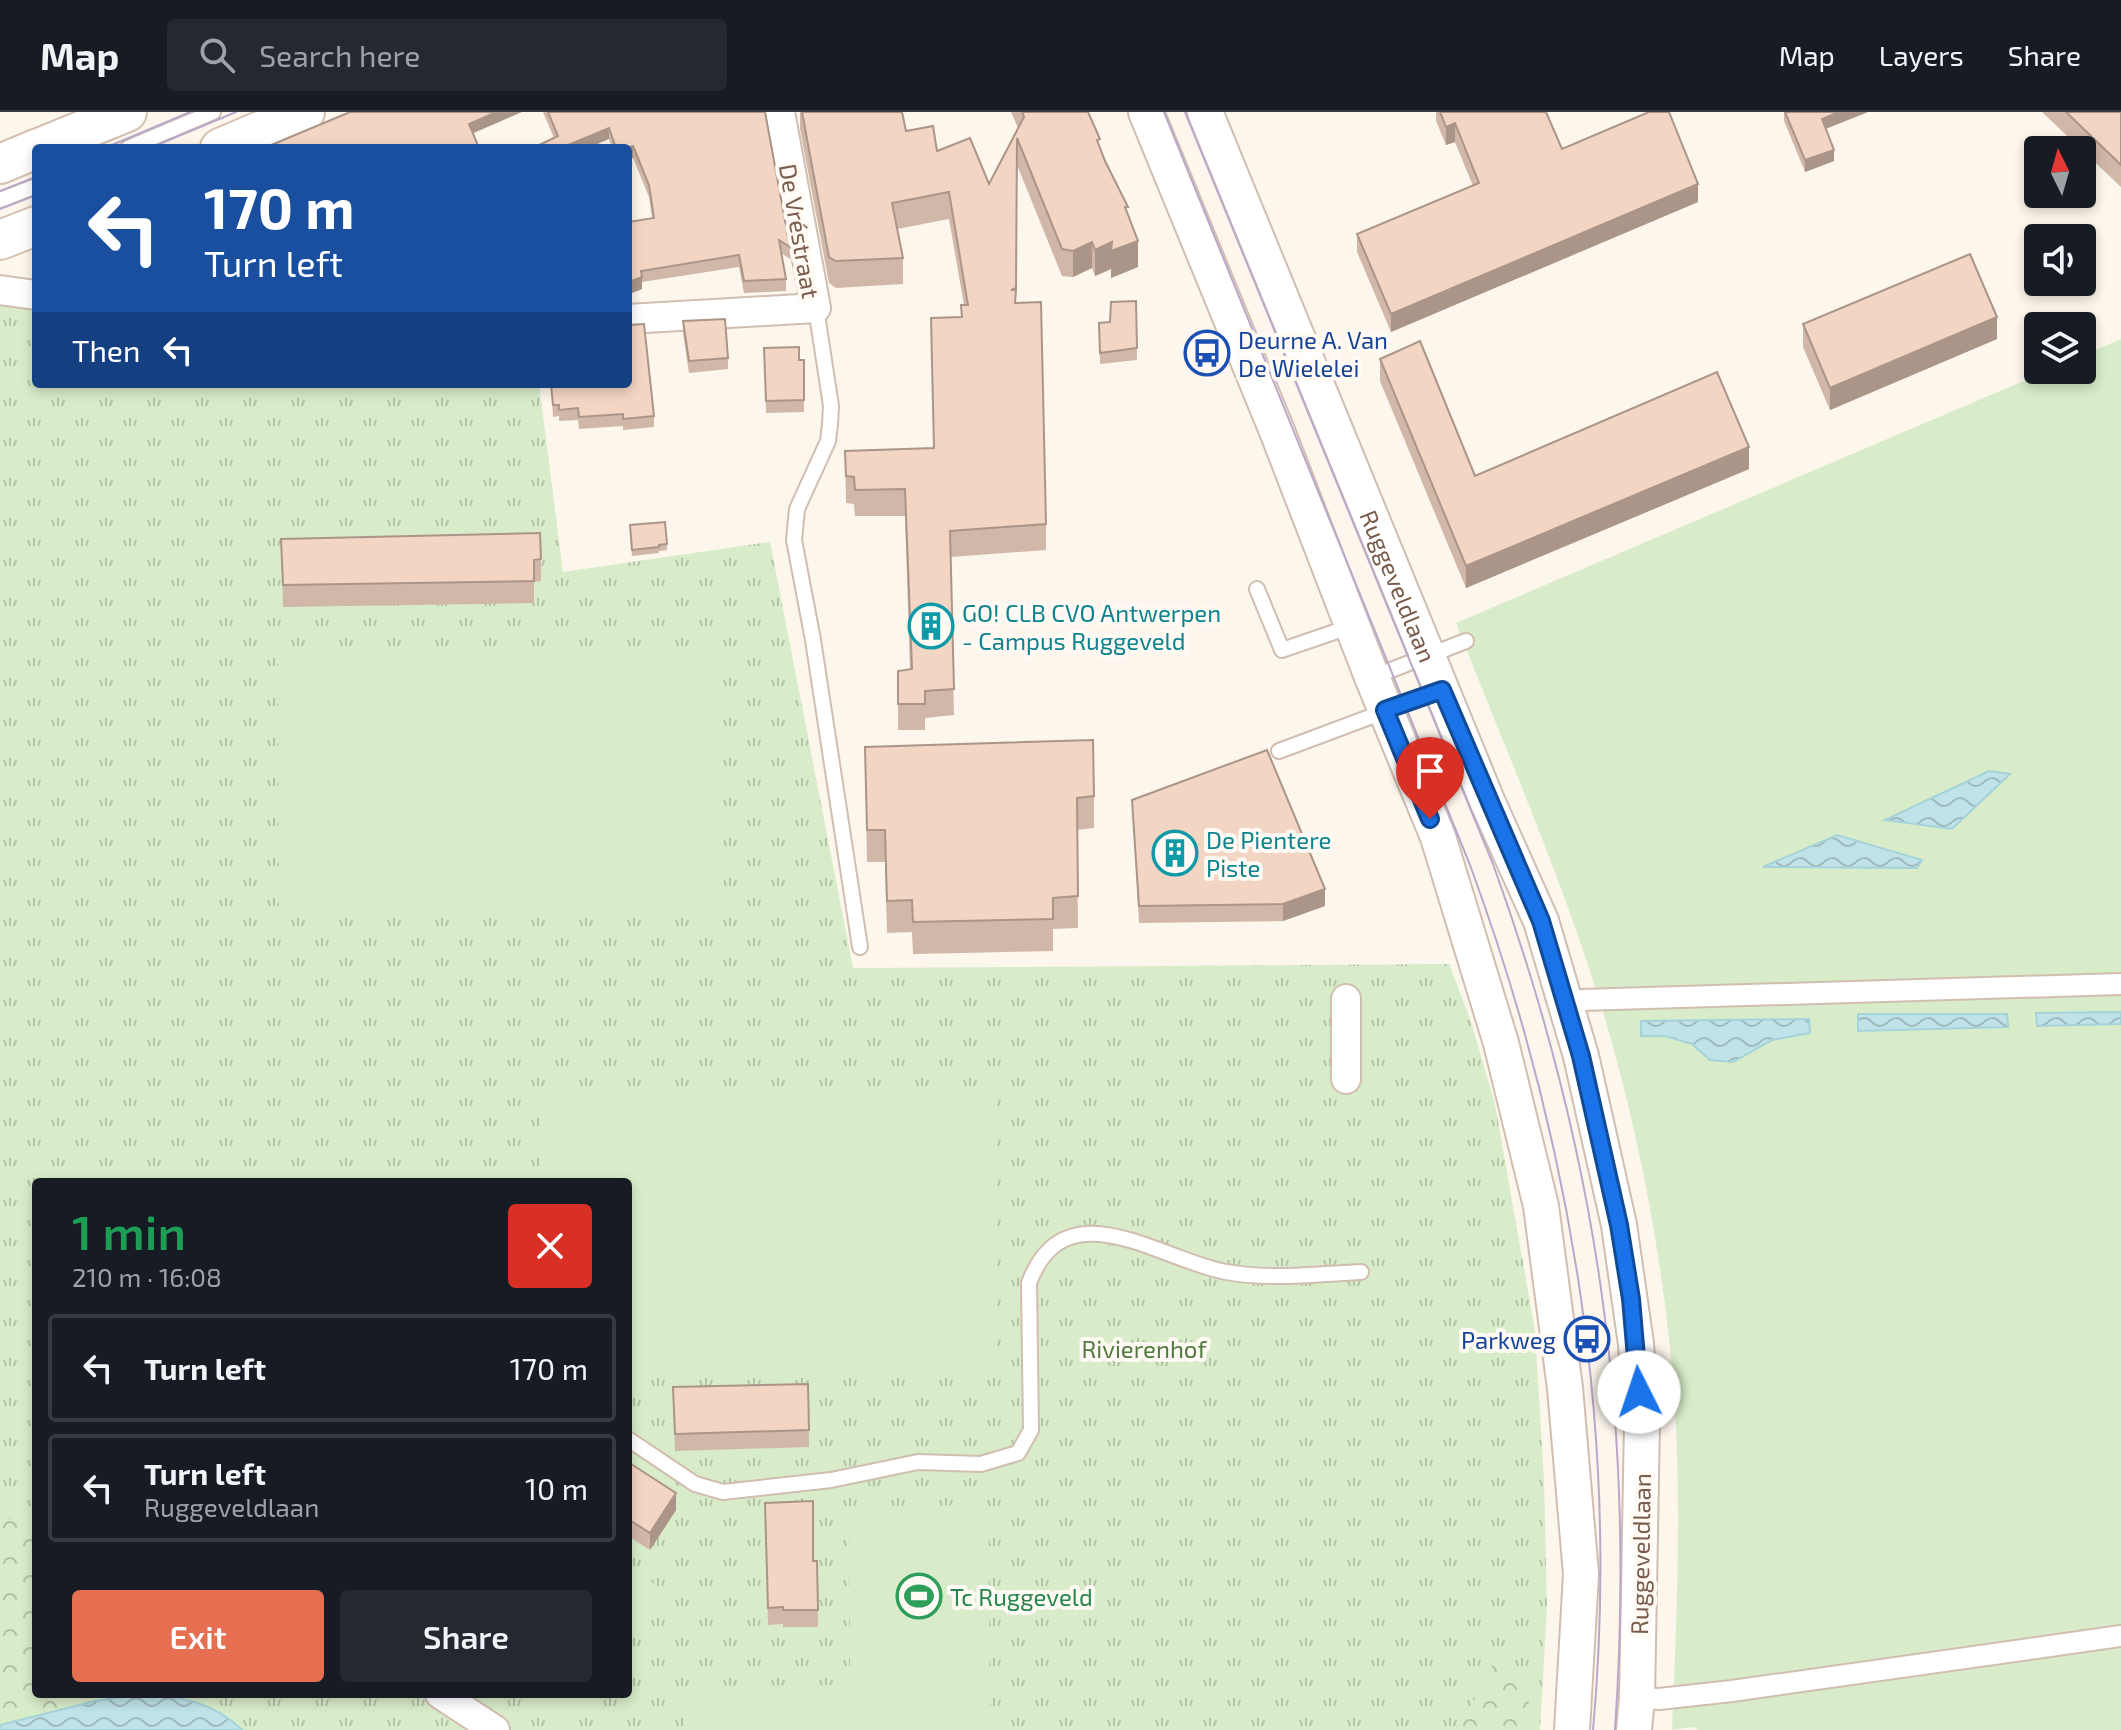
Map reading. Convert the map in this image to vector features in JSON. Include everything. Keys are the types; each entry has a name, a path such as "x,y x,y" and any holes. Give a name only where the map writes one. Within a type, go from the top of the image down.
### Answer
{"main road":[{"path":"39,144 127,112"},
{"path":"229,144 305,112"},
{"path":"0,240 32,228"}],"street":[{"name":"De Vréstraat","path":"632,319 816,308 780,112"},
{"path":"1146,112 1272,417 1385,710 1438,837 1483,977 1541,1206 1565,1388 1581,1574 1572,1730"},
{"name":"Ruggeveldlaan","path":"1205,112 1442,690 1541,921 1581,1056 1619,1225 1631,1299 1642,1422 1635,1714"},
{"path":"0,290 32,294"},
{"path":"1581,1000 2121,984"},
{"path":"1346,999 1346,1079"},
{"path":"1635,1714 1659,1699 2121,1636"},
{"path":"446,1698 495,1730"}],"lane":[{"path":"137,144 213,112"},
{"path":"0,200 32,188"},
{"path":"816,308 831,406 830,424 828,441 797,509 794,540 813,640 860,947"},
{"path":"1257,589 1282,650 1352,626"},
{"path":"1372,677 1466,641"},
{"path":"1279,751 1442,690"},
{"path":"632,1442 695,1484 723,1492 831,1480 918,1462 981,1464 1018,1453 1031,1430 1029,1283 1036,1264 1053,1243 1094,1233 1153,1246 1223,1272 1267,1276 1361,1272"}],"green space":[{"name":"Rivierenhof","path":"0,305 32,309 32,388 540,388 563,572 770,542 853,968 1449,964 1470,1018 1495,1104 1535,1331 1544,1480 1547,1607 1540,1730 0,1730"},
{"path":"2121,339 2121,1730 1700,1730 1692,1727 1672,1730 1677,1452 1670,1343 1654,1230 1631,1118 1603,1012 1552,865 1456,623 2024,381 2024,384 2096,384 2096,350"},
{"path":"723,651 724,912 279,915 278,653"},
{"path":"995,1095 996,1369 632,1371 632,1178 540,1178 539,1097"},
{"name":"Tc Ruggeveld","path":"988,1505 990,1730 684,1730 683,1686 850,1685 849,1506"},
{"path":"32,1518 32,1698 95,1698 95,1701 0,1725 0,1519"},
{"path":"632,1569 662,1589 632,1633"},
{"path":"1494,1662 1530,1686 1526,1730 1458,1730"},
{"path":"525,1698 588,1698 568,1727"}],"water":[{"path":"1989,771 2010,774 1952,829 1885,820"},
{"path":"1837,835 1922,860 1917,868 1763,867"},
{"path":"2121,1012 2121,1024 2037,1026 2036,1013"},
{"path":"1858,1014 2007,1014 2008,1027 1858,1031"},
{"path":"1809,1019 1810,1033 1772,1040 1733,1062 1710,1060 1692,1044 1665,1036 1641,1036 1641,1021"},
{"path":"174,1698 195,1702 220,1713 242,1730 0,1730 0,1725 95,1701"}],"building":[{"path":"350,112 496,112 469,124 477,144 274,144"},
{"path":"548,112 765,112 790,247 779,240 786,279 744,281 739,255 641,271 642,277 632,281 632,221 654,218 649,185 632,144 615,144 609,128 570,144 541,144 558,136"},
{"path":"802,112 902,112 906,131 933,126 937,151 970,138 989,184 1024,117 1022,112 1088,112 1100,139 1097,140 1105,161 1128,207 1125,207 1138,241 1111,251 1112,242 1095,250 1092,242 1073,251 1062,249 1017,138 1016,288 1011,290 1016,290 1015,303 1041,302 1046,524 950,531 954,689 925,691 925,704 898,704 898,671 912,669 905,489 855,490 854,477 846,476 845,451 934,448 931,318 962,317 961,305 968,305 949,192 892,203 903,258 836,261 829,257"},
{"path":"1440,112 1546,112 1562,149 1649,112 1669,112 1698,184 1391,314 1357,234 1479,183 1455,123 1446,127"},
{"path":"1785,112 1839,112 1822,119 1834,150 1805,160"},
{"path":"2066,112 2121,112 2121,165 2096,141 2096,136 2091,136"},
{"path":"1970,254 1997,317 1830,388 1803,324"},
{"path":"1136,301 1137,348 1100,353 1099,323 1110,322 1111,302"},
{"path":"725,319 728,358 689,361 683,321"},
{"path":"644,324 654,416 623,419 623,414 579,417 578,408 559,410 559,405 553,405 551,388 632,388 632,325"},
{"path":"1420,341 1475,476 1717,372 1749,447 1466,566 1380,359"},
{"path":"799,347 799,360 804,360 804,400 766,401 764,348"},
{"path":"665,522 667,544 632,550 630,525"},
{"path":"540,533 541,559 534,560 534,581 283,585 281,539"},
{"path":"1093,740 1094,796 1077,798 1078,896 1053,898 1053,919 913,922 912,900 887,901 885,830 867,830 865,747"},
{"name":"De Pientere Piste","path":"1267,750 1325,889 1283,904 1139,906 1132,800"},
{"path":"808,1384 809,1430 675,1434 673,1387"},
{"path":"632,1465 676,1493 650,1533 632,1522"},
{"path":"813,1501 813,1561 817,1561 818,1610 768,1608 765,1503"}],"tram line":[{"path":"114,144 190,112"},
{"path":"160,144 236,112"},
{"path":"1164,112 1470,865 1506,970 1536,1076 1561,1183 1580,1291 1593,1400 1600,1509 1600,1619 1593,1730"},
{"path":"1185,112 1493,864 1529,972 1559,1078 1583,1185 1601,1291 1613,1398 1620,1506 1620,1617 1615,1730"},
{"path":"0,191 32,179"},
{"path":"0,209 32,197"}],"place":[{"name":"Deurne A. Van De Wielelei","path":"1207,353"},
{"name":"GO! CLB CVO Antwerpen - Campus Ruggeveld","path":"931,626"},
{"name":"De Pientere Piste","path":"1175,853"},
{"name":"Parkweg","path":"1587,1339"},
{"name":"Tc Ruggeveld","path":"919,1596"}],"route":[{"path":"1430,819 1385,710 1442,690 1541,921 1581,1056 1619,1225 1631,1299 1639,1392"}]}
